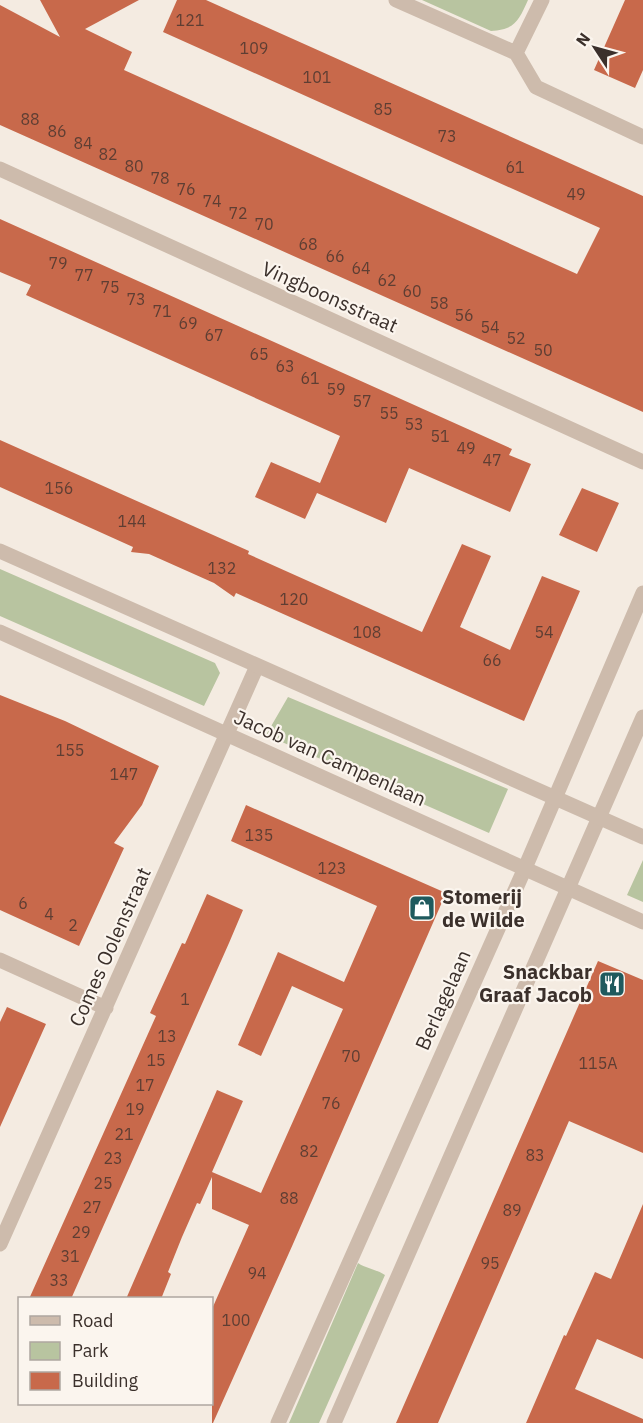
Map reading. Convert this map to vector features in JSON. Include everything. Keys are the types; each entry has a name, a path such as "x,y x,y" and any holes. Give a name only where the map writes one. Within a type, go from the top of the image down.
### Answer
{"street":[{"path":"396,0 516,53 536,87 643,137"},
{"path":"516,53 542,0"},
{"name":"Vingboonsstraat","path":"0,170 643,462"},
{"path":"0,551 553,799 643,837"},
{"name":"Berlagelaan","path":"279,1423 525,868 643,593"},
{"name":"Jacob van Campenlaan","path":"0,632 643,921"},
{"name":"Comes Oolenstraat","path":"0,1244 257,666"},
{"path":"334,1423 643,717"},
{"path":"0,960 106,1008"}],"green space":[{"path":"422,0 528,0 515,23 506,29 491,31"},
{"path":"0,569 215,663 220,673 204,706 0,616"},
{"path":"288,697 508,789 489,833 266,735"},
{"path":"643,860 643,902 627,895"},
{"path":"358,1263 385,1275 319,1423 289,1423"}],"building":[{"path":"40,0 139,0 85,29 132,52 124,70 577,274 600,228 163,32 177,0 206,0 643,196 643,412 0,125 0,5 60,37"},
{"path":"625,0 643,0 643,70 635,88 594,70"},
{"path":"0,219 512,449 509,455 531,464 510,512 409,468 386,523 317,493 305,519 255,497 271,462 320,483 340,436 26,295 31,285 0,272"},
{"path":"0,440 249,551 248,554 422,632 462,544 491,556 460,627 510,650 542,576 580,591 524,721 236,593 234,597 214,583 149,554 131,552 133,547 0,487"},
{"path":"582,488 619,503 597,552 559,535"},
{"path":"0,695 65,721 159,766 142,805 114,843 124,848 79,946 0,910"},
{"path":"246,805 446,893 293,1244 212,1423 213,1307 249,1225 212,1209 212,1177 182,1237 168,1272 171,1274 162,1297 127,1297 217,1090 243,1101 212,1172 261,1193 343,1009 292,986 261,1056 238,1045 278,952 344,982 377,906 231,841"},
{"path":"207,894 243,910 72,1297 30,1297 156,1016 150,1013 182,943 185,944"},
{"path":"598,961 643,980 643,1153 569,1121 438,1423 396,1423"},
{"path":"7,1007 46,1024 0,1127 0,1022"},
{"path":"643,1204 643,1359 597,1339 575,1389 643,1419 643,1423 526,1423 564,1335 566,1336 595,1272 611,1279"}],"place":[{"name":"Stomerij de Wilde","path":"422,908"},
{"name":"Snackbar Graaf Jacob","path":"612,984"}]}
